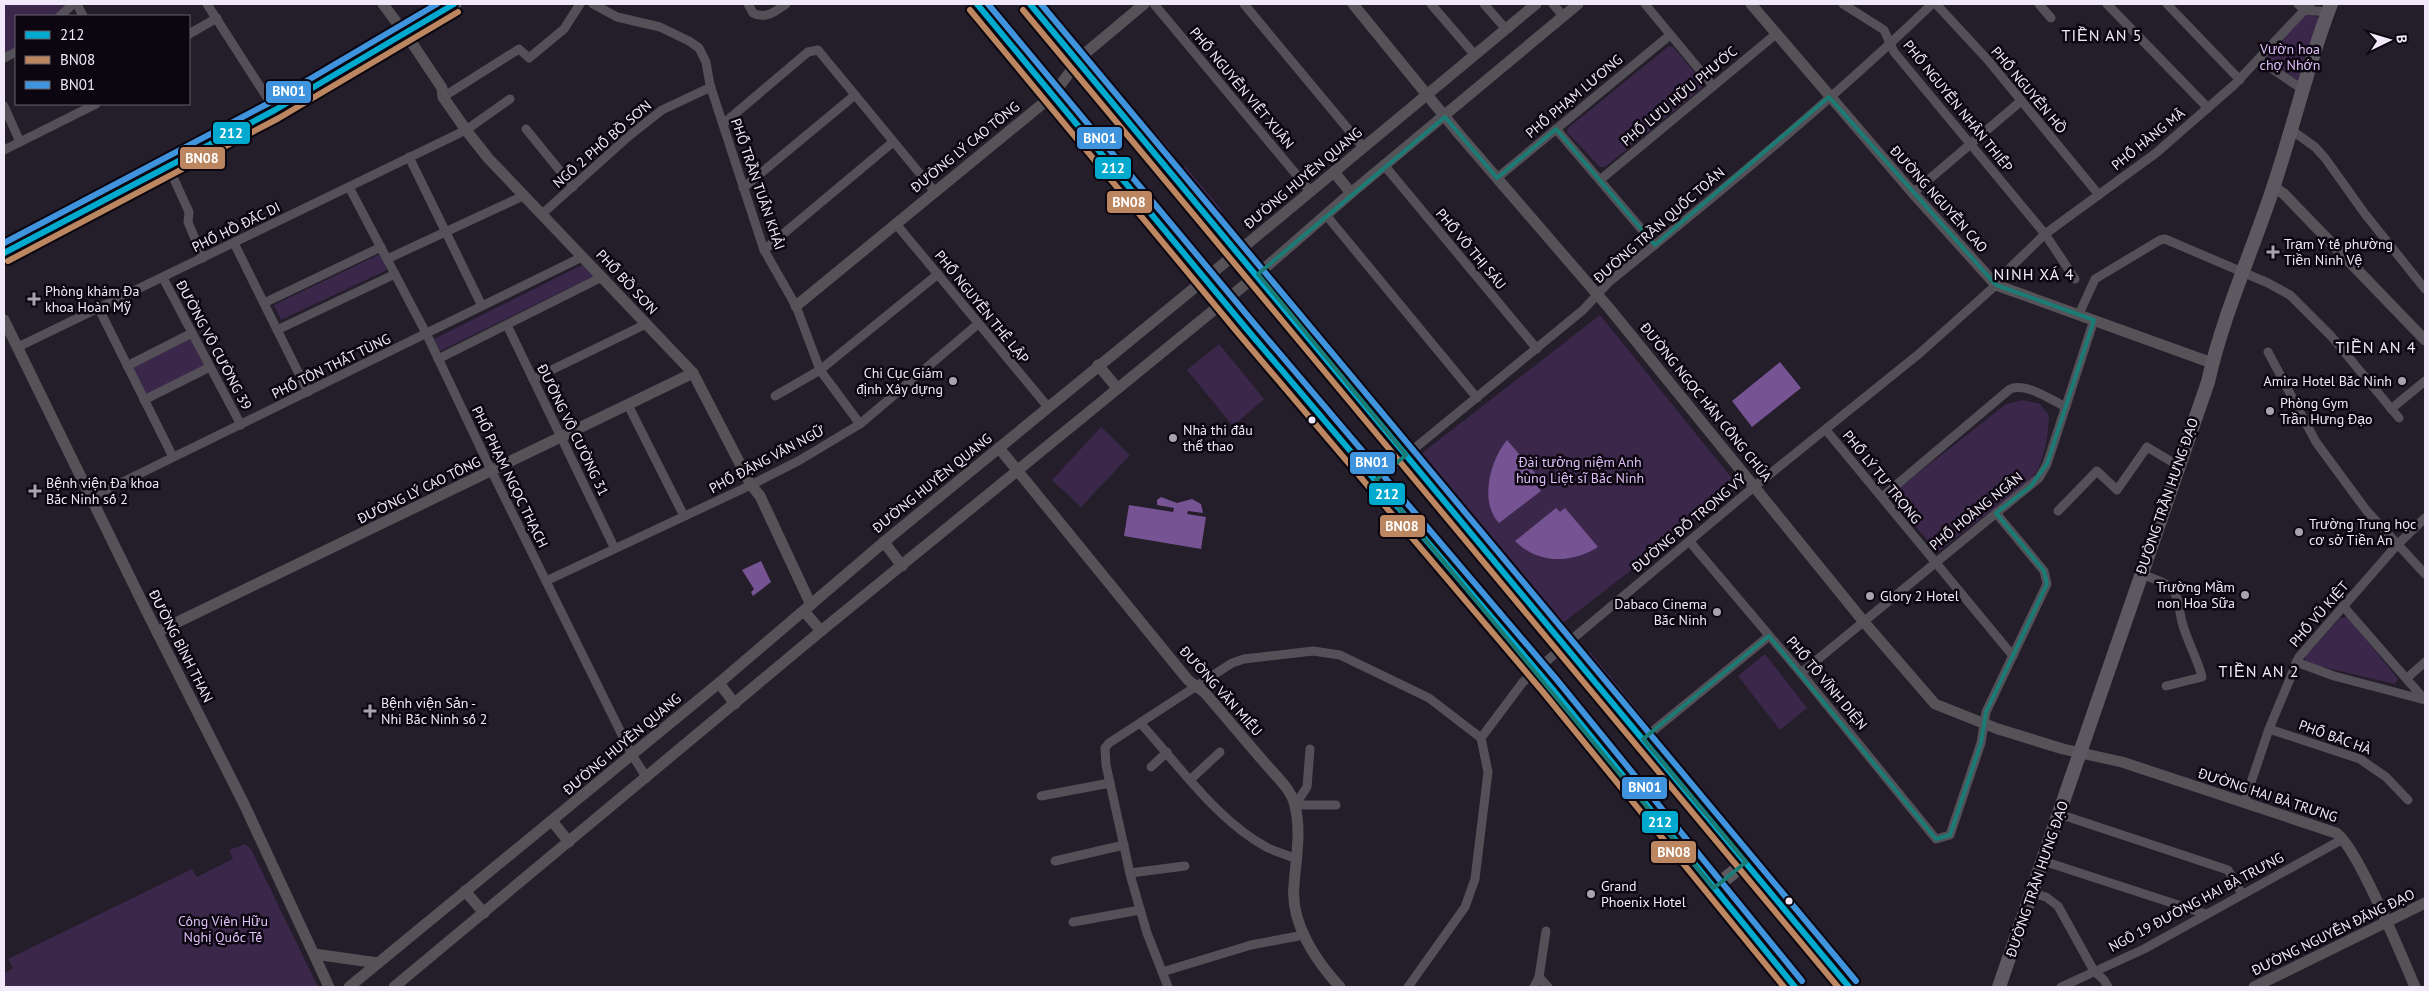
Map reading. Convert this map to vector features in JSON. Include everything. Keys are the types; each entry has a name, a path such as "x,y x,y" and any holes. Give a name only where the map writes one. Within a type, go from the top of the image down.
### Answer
{"highway":[{"path":"4,252 169,168 275,110 454,4"}],"main road":[{"path":"977,4 1052,96 1537,671 1795,987"},
{"path":"1030,4 1258,274 1406,455 1849,987"},
{"name":"ĐƯỜNG TRẦN HƯNG ĐẠO","path":"2000,987 2274,186 2302,89 2329,8"},
{"path":"1714,888 1746,862"}],"street":[{"path":"61,15 75,4 81,15"},
{"path":"207,4 275,110"},
{"name":"PHỐ BỒ SƠN","path":"383,4 405,32 442,88 443,97 466,130 523,196 692,373 752,486 760,496 808,608 821,631"},
{"path":"443,97 519,48 529,58 564,29 580,4"},
{"name":"PHỐ TRẦN TUẤN KHẢI","path":"593,4 617,17 660,26 699,48 706,62 711,87 764,250 796,306 820,370 860,424"},
{"path":"748,4 753,12 762,16 768,16 786,4"},
{"name":"ĐƯỜNG LÝ CAO TÔNG","path":"796,306 1052,96 1078,62 1144,4"},
{"name":"PHỐ NGUYỄN VIẾT XUÂN","path":"1154,4 1310,191"},
{"path":"1244,4 1363,148"},
{"name":"ĐƯỜNG NGỌC HÂN CÔNG CHÚA","path":"1353,4 1445,117 1598,295 1864,622 1935,704 1984,724 2080,752"},
{"path":"1431,4 1474,54"},
{"path":"1484,4 1505,28"},
{"name":"ĐƯỜNG HUYỀN QUANG","path":"349,987 719,683 884,542 1536,4"},
{"path":"1554,4 1563,16"},
{"path":"394,987 821,631 1258,274 1384,165 1445,117 1578,4"},
{"path":"1645,4 1713,86"},
{"name":"ĐƯỜNG NGUYỄN CAO","path":"1751,4 1829,97 1996,285 2212,363"},
{"name":"PHỐ NGUYỄN NHÂN THIẾP","path":"1843,4 1884,30 1894,52 2045,234 2075,279"},
{"name":"ĐƯỜNG TRẦN QUỐC TOẢN","path":"1376,480 1537,350 1598,295 1609,282 1829,97 1890,44 1932,4"},
{"name":"PHỐ NGUYỄN HỒ","path":"1936,4 1987,59 2099,195"},
{"path":"2039,4 2052,18"},
{"path":"2109,4 2208,108"},
{"path":"2167,4 2240,80"},
{"path":"2304,6 2329,8"},
{"name":"PHỐ HÀNG MÃ","path":"1996,285 2012,266 2045,234 2156,153 2240,80 2304,6"},
{"path":"190,33 217,18"},
{"name":"PHỐ LƯU HỮU PHƯỚC","path":"1600,180 1776,34"},
{"name":"PHỐ PHẠM LƯƠNG","path":"1497,178 1670,35"},
{"path":"723,124 812,50 821,52 935,192"},
{"path":"2259,60 2302,89"},
{"name":"NGÕ 2 PHỐ BỒ SƠN","path":"542,214 629,136 662,110 711,87"},
{"path":"743,188 856,95"},
{"name":"PHỐ HỒ ĐẮC DI","path":"18,347 466,130 510,99"},
{"path":"1913,193 2021,101"},
{"path":"4,150 94,105"},
{"path":"4,106 20,142"},
{"path":"526,129 573,187"},
{"path":"1556,129 1655,245"},
{"path":"2290,129 2315,147 2325,158 2365,214 2425,289"},
{"path":"764,250 893,142"},
{"path":"409,157 482,306"},
{"name":"PHỐ VÕ THỊ SÁU","path":"1384,165 1537,350"},
{"path":"169,168 189,212 188,222 203,258"},
{"path":"1334,172 1351,193"},
{"path":"2274,186 2284,194 2425,340"},
{"name":"PHỐ PHẠM NGỌC THẠCH","path":"349,187 427,335 546,581 632,754 647,778"},
{"path":"387,260 523,196"},
{"path":"1326,215 1477,398"},
{"name":"PHỐ NGUYỄN THẾ LẬP","path":"896,224 1048,407"},
{"path":"2080,314 2095,279 2160,240 2165,239 2282,290 2296,300 2331,336 2399,418"},
{"path":"234,243 308,392"},
{"path":"264,303 381,247"},
{"name":"PHỐ TÔN THẤT TÙNG","path":"90,498 427,335 582,257"},
{"path":"277,330 395,274"},
{"path":"775,396 820,370 938,274"},
{"path":"438,359 602,277"},
{"name":"ĐƯỜNG VÕ CƯỜNG 39","path":"163,278 241,425"},
{"name":"ĐƯỜNG ĐỖ TRỌNG VỸ","path":"1481,738 1523,682 1565,645 1755,486 1920,353 1996,285"},
{"path":"99,309 173,457"},
{"name":"ĐƯỜNG BÌNH THAN","path":"4,320 90,498 244,804 329,987"},
{"name":"PHỐ HOÀNG NGÂN","path":"1801,673 2039,478 2048,464 2094,320"},
{"name":"ĐƯỜNG VÕ CƯỜNG 31","path":"507,324 614,547"},
{"path":"534,380 646,324"},
{"name":"PHỐ ĐẶNG VĂN NGỮ","path":"546,581 614,547 752,486 860,424 978,324"},
{"path":"127,366 192,333"},
{"path":"2268,352 2316,442 2366,510 2396,545 2425,574"},
{"path":"1098,365 1117,388"},
{"path":"144,400 210,367"},
{"name":"ĐƯỜNG LÝ CAO TÔNG","path":"157,632 492,472 692,373"},
{"path":"2391,409 2425,380"},
{"path":"1882,498 2015,387 2030,390 2066,407"},
{"path":"628,405 684,516"},
{"name":"PHỐ LÝ TỰ TRỌNG","path":"1826,430 2012,656"},
{"path":"2058,511 2098,471 2117,490 2147,447 2177,466"},
{"name":"ĐƯỜNG VĂN MIẾU","path":"999,448 1188,680 1197,686 1292,796 1298,822 1297,859 1293,888 1294,904 1304,934 1314,953 1340,987"},
{"path":"1984,724 1986,712 2043,594 2047,579 2044,572 1996,514"},
{"name":"PHỐ VŨ KIỆT","path":"2244,803 2269,729 2296,662 2396,545 2425,518"},
{"path":"884,542 902,566"},
{"name":"PHỐ TÔ VĨNH DIỆN","path":"1690,542 1801,673 1936,838 1950,835 1981,743 1984,724"},
{"path":"2140,574 2164,583 2173,590 2179,603 2189,647 2200,668 2202,677 2166,686"},
{"path":"2343,606 2425,700"},
{"path":"1643,739 1769,636"},
{"path":"1168,987 1140,910 1130,873 1110,783 1105,748 1109,743 1141,724 1211,675 1244,659 1313,651 1327,652 1356,661 1429,698 1481,738 1488,772 1476,879 1472,893 1465,907 1408,987"},
{"path":"2296,662 2334,676 2425,700"},
{"path":"2407,678 2425,662"},
{"path":"719,683 735,704"},
{"path":"1141,724 1190,780 1233,823 1268,848 1297,859"},
{"name":"PHỐ BẮC HÀ","path":"2269,729 2360,759 2386,777 2408,800"},
{"path":"1295,805 1307,787 1310,749"},
{"path":"1152,767 1167,752"},
{"path":"1190,780 1220,752"},
{"name":"ĐƯỜNG HAI BÀ TRƯNG","path":"2080,752 2122,762 2333,832 2343,839 2388,922 2416,987"},
{"path":"1041,796 1110,783"},
{"path":"1295,805 1336,805"},
{"path":"2058,814 2228,870 2242,894"},
{"path":"552,821 569,842"},
{"name":"NGÕ 19 ĐƯỜNG HAI BÀ TRƯNG","path":"2061,987 2144,949 2343,839"},
{"path":"1055,861 1124,845"},
{"path":"2043,861 2206,914"},
{"path":"1130,873 1185,866"},
{"path":"465,891 484,913"},
{"path":"2032,893 2046,897 2058,906 2094,971 2104,980 2108,987"},
{"name":"ĐƯỜNG NGUYỄN ĐĂNG ĐẠO","path":"2254,987 2425,903"},
{"path":"1073,922 1140,910"},
{"path":"1534,987 1539,977 1546,931"},
{"path":"1162,972 1252,945 1304,934"},
{"path":"314,954 378,963"},
{"path":"1539,977 1548,987"}],"highlighted area":[{"path":"1829,97 1996,285 2094,320 2047,464 2031,486 1996,513 2044,571 2047,584 1986,712 1981,743 1950,835 1936,839 1769,636 1643,739 1746,862 1714,888 1376,480 1406,455 1258,274 1445,117 1497,178 1556,129 1655,245"}],"green space":[{"path":"4,4 67,4 56,15 15,15 15,50 4,55"},
{"name":"Vườn hoa chợ Nhớn","path":"2306,12 2318,17 2320,22 2300,82 2267,64 2266,58"},
{"path":"1669,46 1673,47 1703,82 1702,88 1605,167 1600,167 1567,132 1568,128"},
{"path":"1134,110 1170,149 1170,156 1166,157 1130,113"},
{"path":"1183,167 1186,167 1220,208 1223,214 1222,218 1217,218 1179,172"},
{"path":"380,254 387,270 281,320 274,305"},
{"path":"584,264 594,276 440,351 434,339"},
{"name":"Đài tưởng niệm Anh hùng Liệt sĩ Bắc Ninh","path":"1600,315 1739,487 1563,623 1422,453"},
{"path":"191,336 207,367 145,398 129,366"},
{"path":"1219,344 1264,399 1233,426 1187,370"},
{"path":"2023,400 2040,404 2049,415 2045,448 2036,472 2032,479 1938,552 1889,496 2006,404"},
{"path":"1101,427 1130,455 1081,507 1052,480"},
{"path":"2348,617 2398,679 2395,684 2306,663 2305,657 2340,618"},
{"path":"1587,652 1591,653 1648,723 1648,727 1644,729 1584,657"},
{"path":"1765,654 1807,708 1780,730 1738,676"},
{"name":"Công Viên Hữu Nghị Quốc Tế","path":"245,844 251,849 318,987 4,987 4,973 13,968 8,959 192,869 197,877 233,859 229,850"}],"shaded area":[{"path":"1780,362 1801,388 1752,427 1732,401"},
{"path":"1507,440 1541,480 1536,484 1541,491 1499,523 1489,504 1489,481 1496,458"},
{"path":"1161,497 1177,503 1192,499 1201,504 1203,513 1188,511 1187,514 1206,517 1201,549 1124,536 1129,505 1173,512 1174,508 1157,505 1157,500"},
{"path":"1556,508 1560,512 1565,508 1598,547 1588,553 1566,559 1555,559 1534,554 1524,549 1515,541"},
{"path":"761,561 771,582 753,596 751,592 754,589 742,570"}],"transit line":[{"name":"BN01","path":"4,243 271,102 437,4"},
{"name":"212","path":"4,253 275,110 454,4"},
{"name":"212","path":"977,4 1245,327 1550,686 1795,987"},
{"name":"BN01","path":"988,4 1252,321 1557,680 1802,981"},
{"name":"212","path":"1030,4 1849,987"},
{"name":"BN01","path":"1041,4 1856,981"},
{"name":"BN08","path":"970,10 1238,333 1543,692 1784,987"},
{"name":"BN08","path":"1023,10 1838,987"},
{"name":"BN08","path":"8,261 279,118 458,12"}],"place":[{"name":"Trạm Y tế phường Tiền Ninh Vệ","path":"2273,252"},
{"name":"Phòng khám Đa khoa Hoàn Mỹ","path":"34,299"},
{"name":"Chi Cục Giám định Xây dựng","path":"953,381"},
{"name":"Amira Hotel Bắc Ninh","path":"2402,381"},
{"name":"Phòng Gym Trần Hưng Đạo","path":"2270,411"},
{"name":"Nhà thi đấu thể thao","path":"1173,438"},
{"name":"Bệnh viện Đa khoa Bắc Ninh số 2","path":"35,491"},
{"name":"Trường Trung học cơ sở Tiền An","path":"2299,532"},
{"name":"Trường Mầm non Hoa Sữa","path":"2245,595"},
{"name":"Glory 2 Hotel","path":"1870,596"},
{"name":"Dabaco Cinema Bắc Ninh","path":"1717,612"},
{"name":"Bệnh viện Sản - Nhi Bắc Ninh số 2","path":"370,711"},
{"name":"Grand Phoenix Hotel","path":"1591,894"}],"district":[{"name":"TIỀN AN 5","path":"2102,35"},
{"name":"NINH XÁ 4","path":"2034,274"},
{"name":"TIỀN AN 4","path":"2376,347"},
{"name":"TIỀN AN 2","path":"2259,671"}]}
